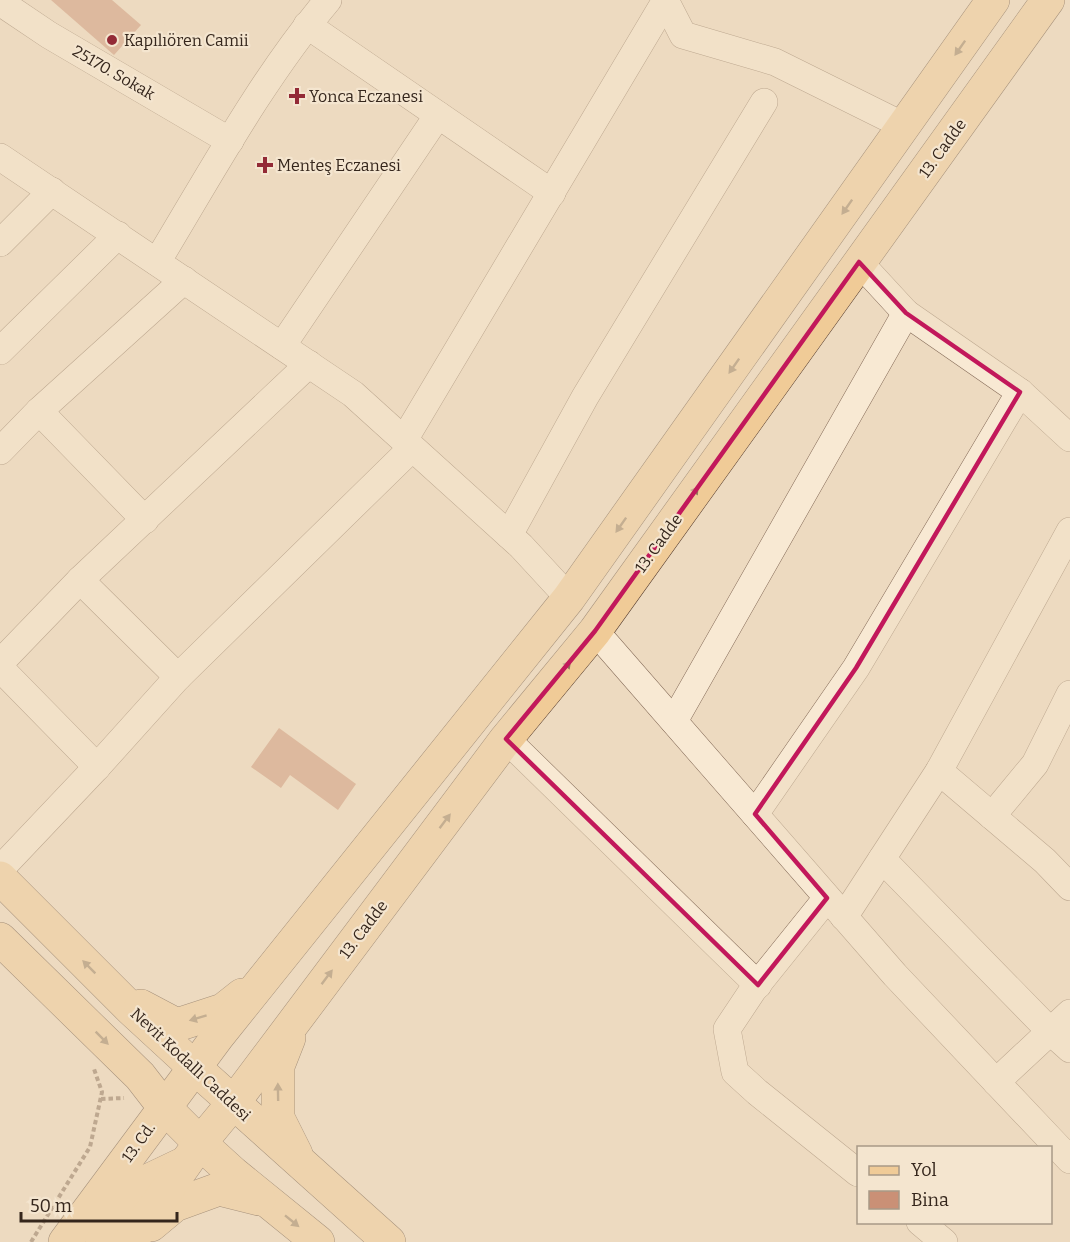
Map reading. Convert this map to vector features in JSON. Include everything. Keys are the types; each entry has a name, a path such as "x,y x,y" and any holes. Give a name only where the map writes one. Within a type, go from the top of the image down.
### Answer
{"main road":[{"name":"13. Cadde","path":"234,1102 506,739 595,631 1048,0"},
{"path":"203,1055 569,598 990,1"},
{"name":"Nevit Kodallı Caddesi","path":"0,878 117,994 203,1055 234,1102 378,1233"},
{"path":"203,1055 244,1032 300,963 307,925"},
{"path":"0,939 140,1076 164,1107 194,1153 233,1173 318,1242"},
{"path":"117,994 177,1025 224,1010 265,977"},
{"path":"299,1014 278,1066 278,1118 303,1166"},
{"name":"13. Cd.","path":"65,1242 203,1055"},
{"path":"130,1242 234,1102"},
{"path":"260,1127 275,1165 330,1212 378,1233"},
{"path":"102,1242 143,1183 194,1153"},
{"path":"130,1242 175,1205 219,1189 267,1201"}],"street":[{"path":"157,262 230,141 307,25 328,0"},
{"path":"666,0 683,35 775,62 904,126"},
{"path":"0,872 4,864 97,767 178,677 408,444 666,0"},
{"name":"25170. Sokak","path":"0,2 49,35 230,141"},
{"path":"307,25 552,193"},
{"path":"509,535 585,397 764,102"},
{"path":"282,346 438,115"},
{"path":"0,157 353,394 509,535 569,598"},
{"path":"0,243 52,191"},
{"path":"0,351 118,235"},
{"path":"860,262 906,313 1020,392 1070,438"},
{"path":"0,452 39,411 184,280"},
{"path":"674,721 906,313"},
{"path":"97,767 0,666 80,580 309,364"},
{"path":"755,814 856,668 1020,392"},
{"path":"39,411 145,520"},
{"path":"857,1172 735,1072 727,1029 758,985 882,859 939,771 1070,531"},
{"path":"80,580 178,677"},
{"path":"595,631 895,975 1070,1160"},
{"path":"992,816 1035,764 1070,694"},
{"path":"506,739 758,985"},
{"path":"939,771 1045,861 1070,887"},
{"path":"882,859 1061,1040"},
{"path":"996,1082 1061,1040 1070,1013"},
{"path":"922,1224 944,1242"}],"path":[{"path":"31,1242 90,1147 102,1092 93,1066"},
{"path":"101,1100 130,1098"}],"highlighted area":[{"path":"859,262 906,313 1020,392 856,668 755,814 827,898 758,985 506,739 595,631"}],"building":[{"name":"Kapılıören Camii","path":"51,0 112,0 141,25 114,55"},
{"path":"279,728 356,784 338,810 290,775 281,788 251,767"}],"place":[{"name":"Kapılıören Camii","path":"112,40"},
{"name":"Yonca Eczanesi","path":"297,96"},
{"name":"Menteş Eczanesi","path":"265,165"}]}
